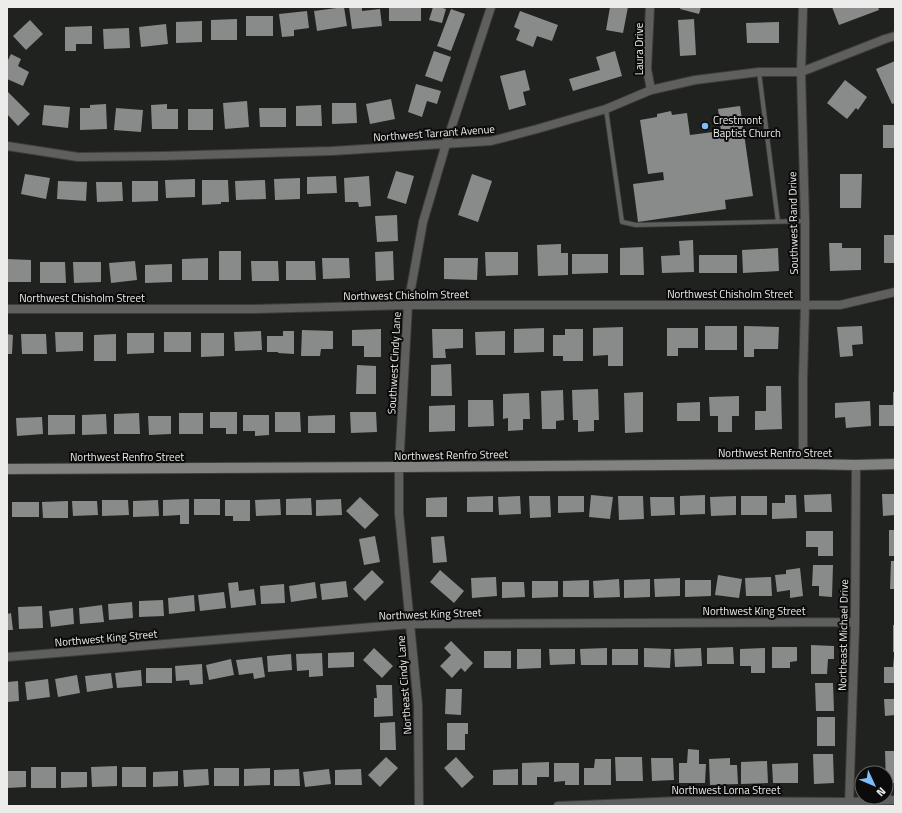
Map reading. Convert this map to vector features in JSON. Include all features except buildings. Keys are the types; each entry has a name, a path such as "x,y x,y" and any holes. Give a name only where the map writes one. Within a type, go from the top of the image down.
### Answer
{"main road":[{"name":"Northwest Renfro Street","path":"7,469 895,464"}],"street":[{"name":"Southwest Cindy Lane","path":"399,467 408,305 423,222 446,144 490,7"},
{"name":"Laura Drive","path":"650,7 648,68 652,90"},
{"name":"Southwest Rand Drive","path":"803,7 801,72 805,221 803,464"},
{"name":"Northwest Tarrant Avenue","path":"7,146 86,157 332,151 491,141 606,109 652,90 695,80 758,72 801,72 895,36"},
{"name":"Northwest Chisholm Street","path":"7,309 253,309 408,305 840,305 895,292"},
{"name":"Northeast Michael Drive","path":"848,804 855,622 856,465"},
{"name":"Northeast Cindy Lane","path":"399,467 399,513 418,705 419,806"},
{"name":"Northwest King Street","path":"7,657 410,624 855,622"},
{"name":"Northwest Lorna Street","path":"558,806 664,801 848,804 895,800"}],"lane":[{"path":"758,72 778,222"},
{"path":"606,109 622,222 636,226 805,221"}],"place":[{"name":"Crestmont Baptist Church","path":"705,126"}]}
